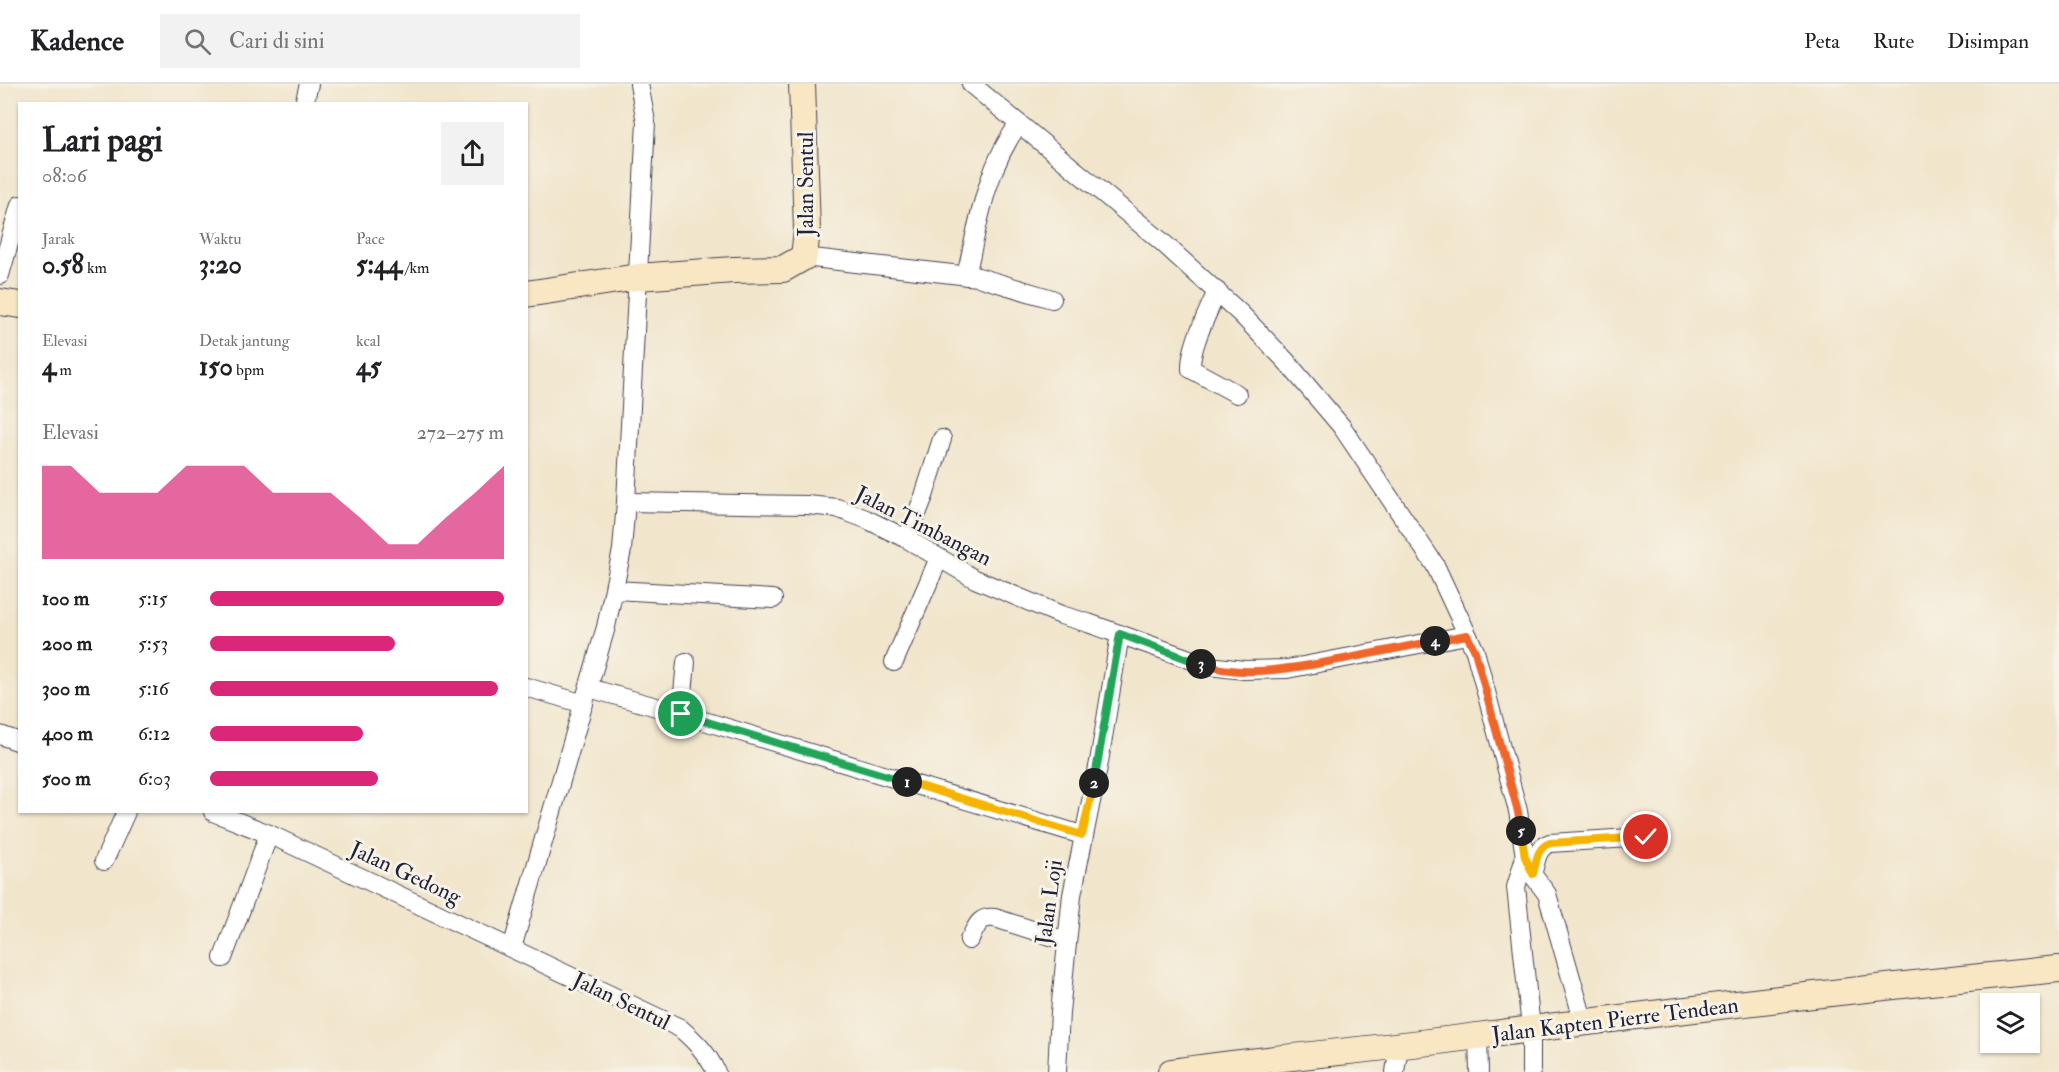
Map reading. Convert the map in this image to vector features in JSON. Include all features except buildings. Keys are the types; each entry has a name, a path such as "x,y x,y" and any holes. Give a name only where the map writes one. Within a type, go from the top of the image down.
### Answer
{"main road":[{"name":"Jalan Sentul","path":"528,294 638,277 783,269 804,257 807,230 802,84"},
{"path":"0,302 18,305"},
{"name":"Jalan Kapten Pierre Tendean","path":"1171,1072 1246,1061 1399,1046 1771,999 2059,969"}],"street":[{"path":"304,102 309,84"},
{"path":"512,948 586,696 615,590 622,550 646,122 639,84"},
{"path":"971,84 1161,241 1217,291 1286,361 1342,427 1435,565 1475,651 1515,800 1525,857 1533,874 1547,894 1584,1023"},
{"path":"966,276 984,197 1001,152 1019,124"},
{"path":"0,275 18,212"},
{"path":"804,257 978,277 1052,298"},
{"path":"1217,291 1194,349 1191,369 1237,394"},
{"path":"907,539 924,496 942,439"},
{"name":"Jalan Timbangan","path":"626,502 837,508 907,539 985,584 1061,615 1209,666 1244,670 1287,669 1467,635"},
{"path":"894,662 939,558"},
{"path":"615,590 773,599"},
{"name":"Jalan Loji","path":"1057,1072 1066,941 1072,895 1082,835 1099,762 1120,634"},
{"path":"681,714 686,662"},
{"path":"528,687 681,714 1082,835"},
{"path":"0,735 18,741"},
{"path":"104,861 126,813"},
{"name":"Jalan Gedong","path":"216,813 269,834 512,948"},
{"path":"223,958 269,834"},
{"path":"1533,874 1539,850 1550,843 1646,837"},
{"path":"1525,857 1516,887 1531,1028 1531,1072"},
{"path":"969,940 981,920 986,917 1066,941"},
{"name":"Jalan Sentul","path":"512,948 680,1028 699,1046 711,1061 716,1072"},
{"path":"1478,1036 1479,1072"},
{"path":"1395,1072 1399,1046"}],"route":[{"path":"681,714 1082,835 1099,762 1120,634 1209,666 1244,670 1287,669 1467,635 1475,651 1518,812 1525,857 1533,874 1539,850 1550,843 1646,837"}]}
